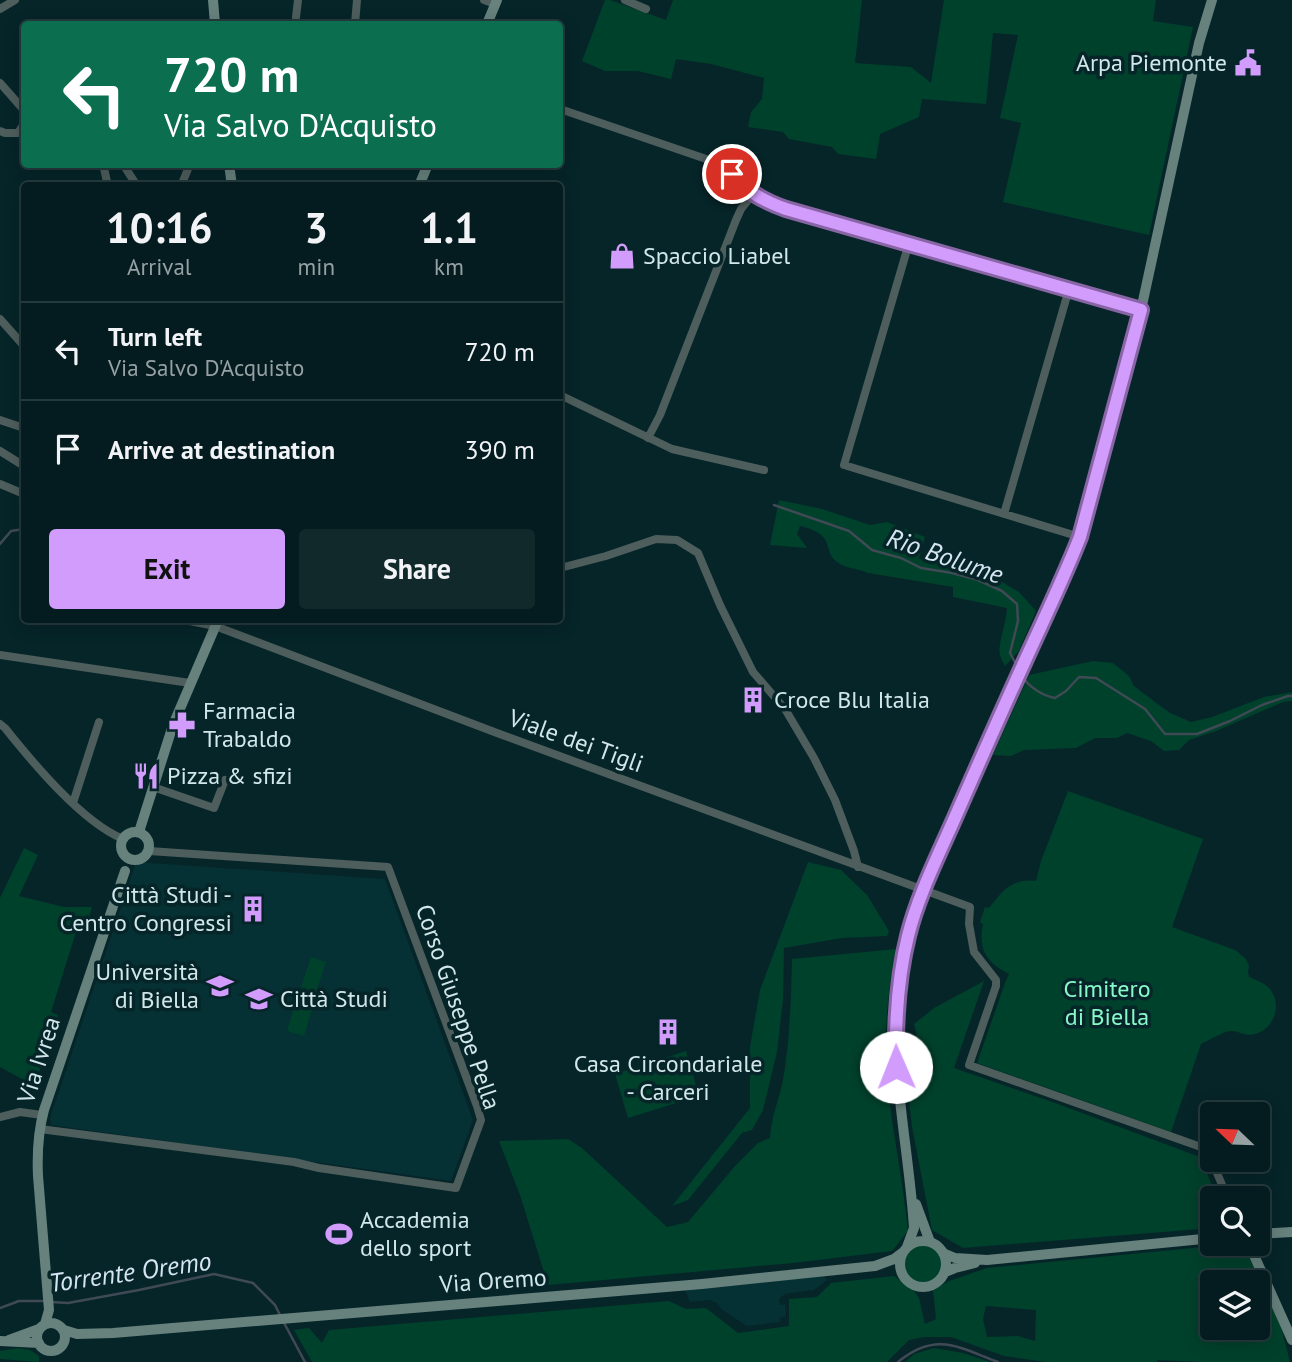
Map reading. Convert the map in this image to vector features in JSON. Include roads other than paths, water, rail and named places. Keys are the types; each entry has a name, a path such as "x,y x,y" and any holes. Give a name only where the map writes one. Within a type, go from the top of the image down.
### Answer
{"main road":[{"path":"213,0 215,21"},
{"path":"905,1250 918,1241 930,1242 940,1248 946,1259 945,1272 941,1279 930,1287 923,1287 910,1284 901,1273 900,1259 914,1228 896,1067 895,1026 898,984 908,933 924,890 1080,537 1141,310 1199,43 1212,0"},
{"path":"488,21 492,1"},
{"path":"139,832 173,725 217,623"},
{"path":"139,832 147,837 149,851 143,858 134,860 127,866 121,848 123,839 130,833 139,832"},
{"name":"Via Ivrea","path":"42,1326 49,1310 37,1156 42,1115 127,866"},
{"path":"911,1192 930,1242"},
{"path":"1270,1233 1292,1232"},
{"path":"943,1253 955,1258 987,1259 1200,1239"},
{"name":"Via Oremo","path":"62,1327 77,1334 113,1332 702,1284 875,1266 894,1259 905,1250"},
{"path":"1254,1256 1292,1340"},
{"path":"945,1272 987,1259"},
{"name":"Via Oremo","path":"875,1266 901,1273"},
{"path":"49,1310 66,1335 57,1362"},
{"path":"4,1341 55,1322 62,1327"},
{"path":"42,1326 37,1334 48,1362"},
{"name":"Via Oremo","path":"62,1346 113,1332"},
{"path":"4,1341 41,1346 52,1351 62,1346"}],"street":[{"path":"0,9 15,0"},
{"path":"296,17 298,0"},
{"path":"355,21 357,0"},
{"path":"625,0 646,9"},
{"path":"0,83 21,107"},
{"path":"563,110 712,161 727,170 753,194 786,209 1141,310"},
{"path":"0,131 18,133 21,128"},
{"path":"648,438 660,415 736,220 753,194"},
{"path":"909,243 844,466 1080,537"},
{"path":"1004,514 1069,289"},
{"path":"0,319 21,343"},
{"path":"563,396 672,449 764,470"},
{"path":"0,420 21,427"},
{"path":"0,451 21,464"},
{"path":"0,484 21,493"},
{"path":"563,567 656,539 677,540 698,553 753,671 785,709 814,758 835,800 858,867"},
{"name":"Viale dei Tigli","path":"217,623 496,733 970,907 969,924 974,951 992,972 996,986 968,1065 1201,1147 1209,1154 1223,1186"},
{"path":"0,655 190,683"},
{"path":"73,803 99,722"},
{"path":"0,724 73,803 94,822 123,839"},
{"path":"153,787 214,808 225,780"},
{"name":"Corso Giuseppe Pella","path":"40,1129 294,1162 456,1188 481,1120 388,867 149,851"},
{"path":"0,1116 20,1112 42,1115"}],"waterway":[{"name":"Rio Bolume","path":"774,505 849,531 872,550 901,558 921,568 978,580 1002,591 1017,604 1018,621 1010,653 1018,668"},
{"name":"Rio Bolume","path":"0,544 11,531 21,529"},
{"name":"Rio Bolume","path":"1023,677 1037,690 1055,698 1079,677 1096,678 1145,709 1165,734 1197,734 1262,705 1292,696"},
{"name":"Torrente Oremo","path":"51,1302 68,1303 214,1274 253,1283 275,1305 280,1315"},
{"name":"Torrente Oremo","path":"0,1308 19,1301 44,1301"},
{"name":"Torrente Oremo","path":"283,1321 305,1362"},
{"name":"Torrente Oremo","path":"898,1362 912,1352 936,1344 959,1347 998,1362"}],"place":[{"name":"Arpa Piemonte","path":"1248,63"},
{"name":"Spaccio Liabel","path":"622,256"},
{"name":"Croce Blu Italia","path":"753,700"},
{"name":"Farmacia Trabaldo","path":"182,725"},
{"name":"Pizza & sfizi","path":"146,776"},
{"name":"Città Studi - Centro Congressi","path":"253,909"},
{"name":"Università di Biella","path":"220,986"},
{"name":"Città Studi","path":"259,999"},
{"name":"Casa Circondariale - Carceri","path":"668,1032"},
{"name":"Accademia dello sport","path":"339,1234"}],"park label":[{"name":"Cimitero di Biella","path":"1107,1003"}]}
